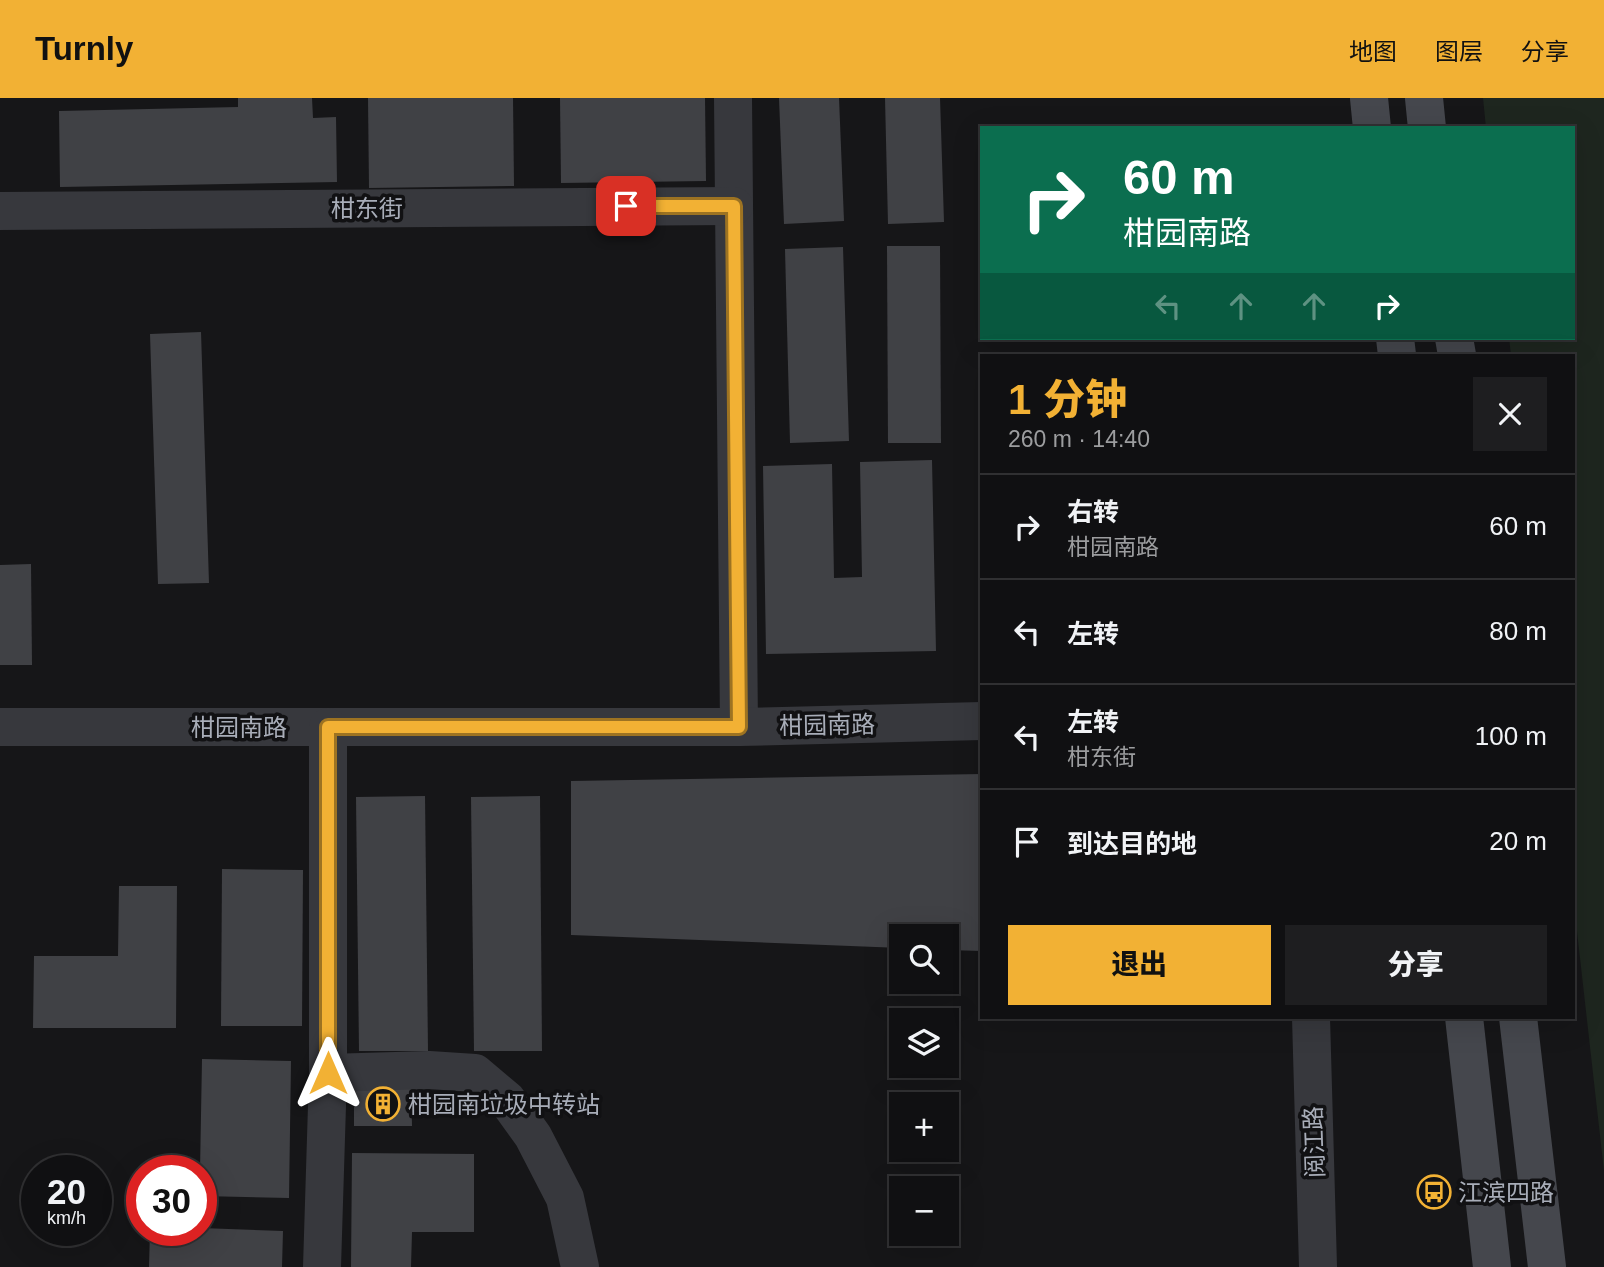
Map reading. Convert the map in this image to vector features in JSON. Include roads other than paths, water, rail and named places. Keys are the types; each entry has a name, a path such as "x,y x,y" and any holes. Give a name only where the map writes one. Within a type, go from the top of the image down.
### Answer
{"main road":[{"path":"1369,98 1372,126"},
{"path":"1424,98 1427,126"},
{"path":"1464,1019 1492,1267"},
{"path":"1518,1019 1546,1267"}],"street":[{"path":"733,98 739,727"},
{"name":"柑东街","path":"0,211 734,206"},
{"name":"柑园南路","path":"0,727 739,727 980,721"},
{"path":"322,1267 328,1073 328,727"},
{"name":"阅江路","path":"1311,1019 1318,1267"},
{"path":"328,1073 429,1070 475,1073 507,1100 533,1136 565,1198 580,1267"}],"place":[{"name":"柑园南垃圾中转站","path":"383,1104"},
{"name":"江滨四路","path":"1434,1192"}]}
